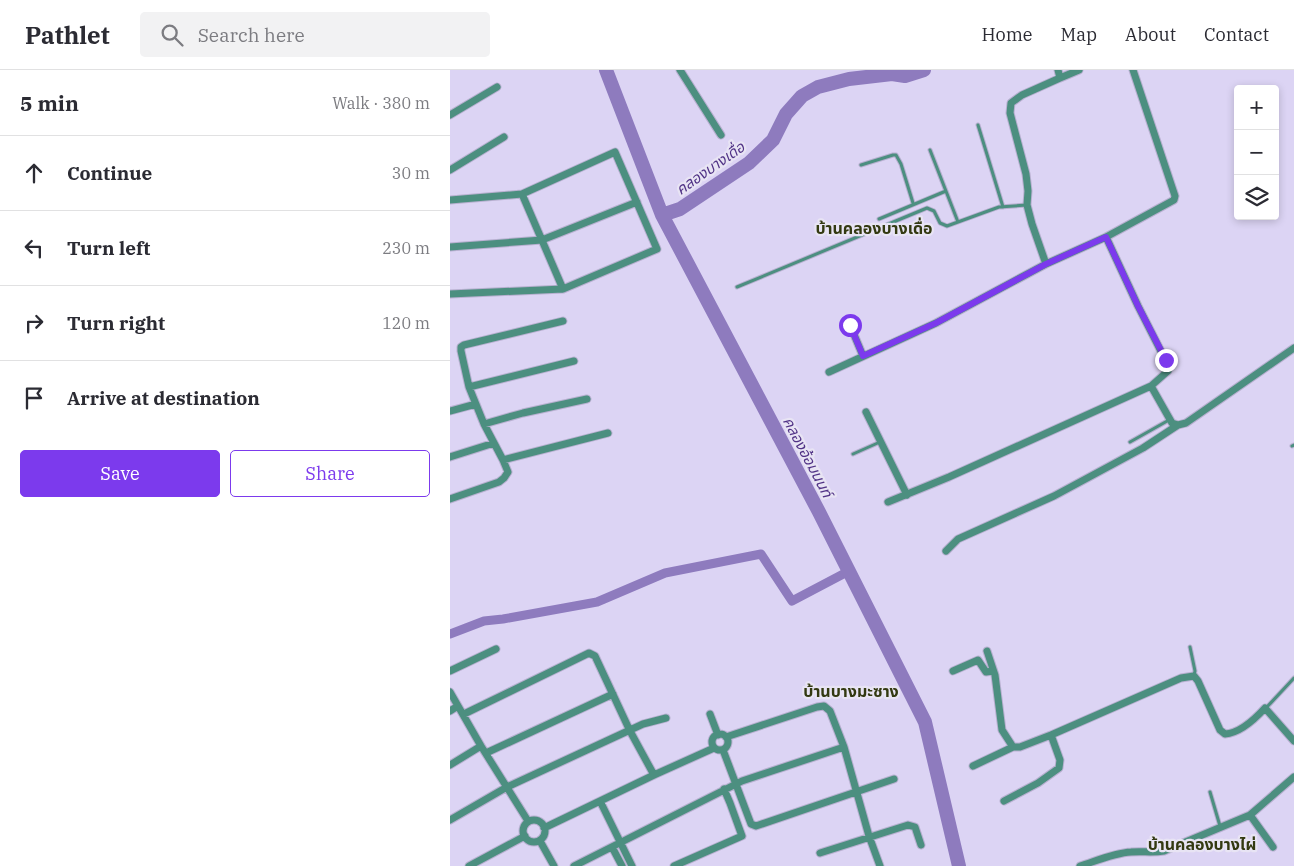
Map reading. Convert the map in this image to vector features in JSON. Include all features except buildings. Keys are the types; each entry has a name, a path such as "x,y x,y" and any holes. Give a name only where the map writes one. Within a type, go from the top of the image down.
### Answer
{"street":[{"path":"680,70 721,135"},
{"path":"1058,70 1060,78"},
{"path":"1046,264 1032,224 1028,205 1026,174 1010,113 1011,103 1022,95 1079,70"},
{"path":"829,372 936,323 1046,264 1106,237 1174,200 1175,196 1133,70"},
{"path":"450,115 497,87"},
{"path":"450,170 504,137"},
{"path":"450,200 522,194 615,152 657,249 563,289 450,294"},
{"path":"522,194 563,289"},
{"path":"450,247 542,240 637,202"},
{"path":"888,502 1151,386 1168,371 1168,365 1106,237"},
{"path":"450,499 499,482 508,472 484,424 469,386 460,351 461,347 563,321"},
{"path":"850,325 863,356"},
{"path":"946,550 958,539 1054,496 1143,448 1178,425 1186,423 1294,348"},
{"path":"469,386 574,361"},
{"path":"1151,386 1172,423 1178,425"},
{"path":"484,424 587,399"},
{"path":"450,411 476,404"},
{"path":"866,412 907,494"},
{"path":"503,460 608,433"},
{"path":"450,457 494,443"},
{"path":"450,671 496,649"},
{"path":"986,651 993,671 1002,730 1013,747"},
{"path":"464,714 589,653 595,656 630,731 654,774"},
{"path":"953,670 978,660 986,672 993,671"},
{"path":"973,766 1013,747 1020,747 1051,735 1181,678 1194,676 1220,730 1225,734 1233,734 1265,708 1294,741"},
{"path":"450,692 528,822"},
{"path":"486,753 613,694"},
{"path":"450,711 458,706"},
{"path":"718,735 726,737 824,706 830,711 844,747 880,866"},
{"path":"710,714 718,735"},
{"path":"450,820 507,787 643,724 666,718"},
{"path":"714,748 712,742 718,735"},
{"path":"1004,801 1038,784 1059,768 1060,760 1051,735"},
{"path":"723,750 728,746 726,737"},
{"path":"450,765 481,746"},
{"path":"574,866 735,784 844,747"},
{"path":"544,828 654,774 714,748 723,750"},
{"path":"723,750 751,824 756,826 894,779"},
{"path":"1080,866 1106,857 1131,852 1149,854 1164,852 1220,826 1250,815 1294,777"},
{"path":"676,866 742,836 724,790"},
{"path":"600,801 632,866"},
{"path":"1250,815 1272,847"},
{"path":"537,820 544,828 544,834 540,840 531,842 525,836 523,828 528,822 537,820"},
{"path":"820,853 901,826 911,825 915,827 921,845"},
{"path":"469,866 525,836"},
{"path":"540,840 554,866"},
{"path":"612,847 622,866"}],"lane":[{"path":"978,125 1003,206"},
{"path":"930,150 958,222"},
{"path":"861,165 896,155 901,164 913,203"},
{"path":"879,219 913,203 946,191"},
{"path":"737,287 927,208 934,211 943,226 998,207 1028,205"},
{"path":"1130,442 1170,420"},
{"path":"853,454 880,441"},
{"path":"1190,647 1195,671 1194,676"},
{"path":"1265,708 1294,678"},
{"path":"1210,792 1220,826"}],"waterway":[{"name":"คลองอ้อมนนท์","path":"606,70 662,215 819,512 925,722 959,866"},
{"name":"คลองบางเดื่อ","path":"662,215 680,209 749,163 773,140 786,114 802,96 818,87 849,79 892,74 905,76 924,70"},
{"path":"450,634 484,621 597,602 665,573 761,554 792,601 849,571"}],"district":[{"name":"บ้านคลองบางเดื่อ","path":"874,228"},
{"name":"บ้านบางมะซาง","path":"851,691"},
{"name":"บ้านคลองบางไผ่","path":"1202,844"}],"route":[{"path":"850,325 863,356 936,323 1046,264 1106,237 1166,360"}]}
